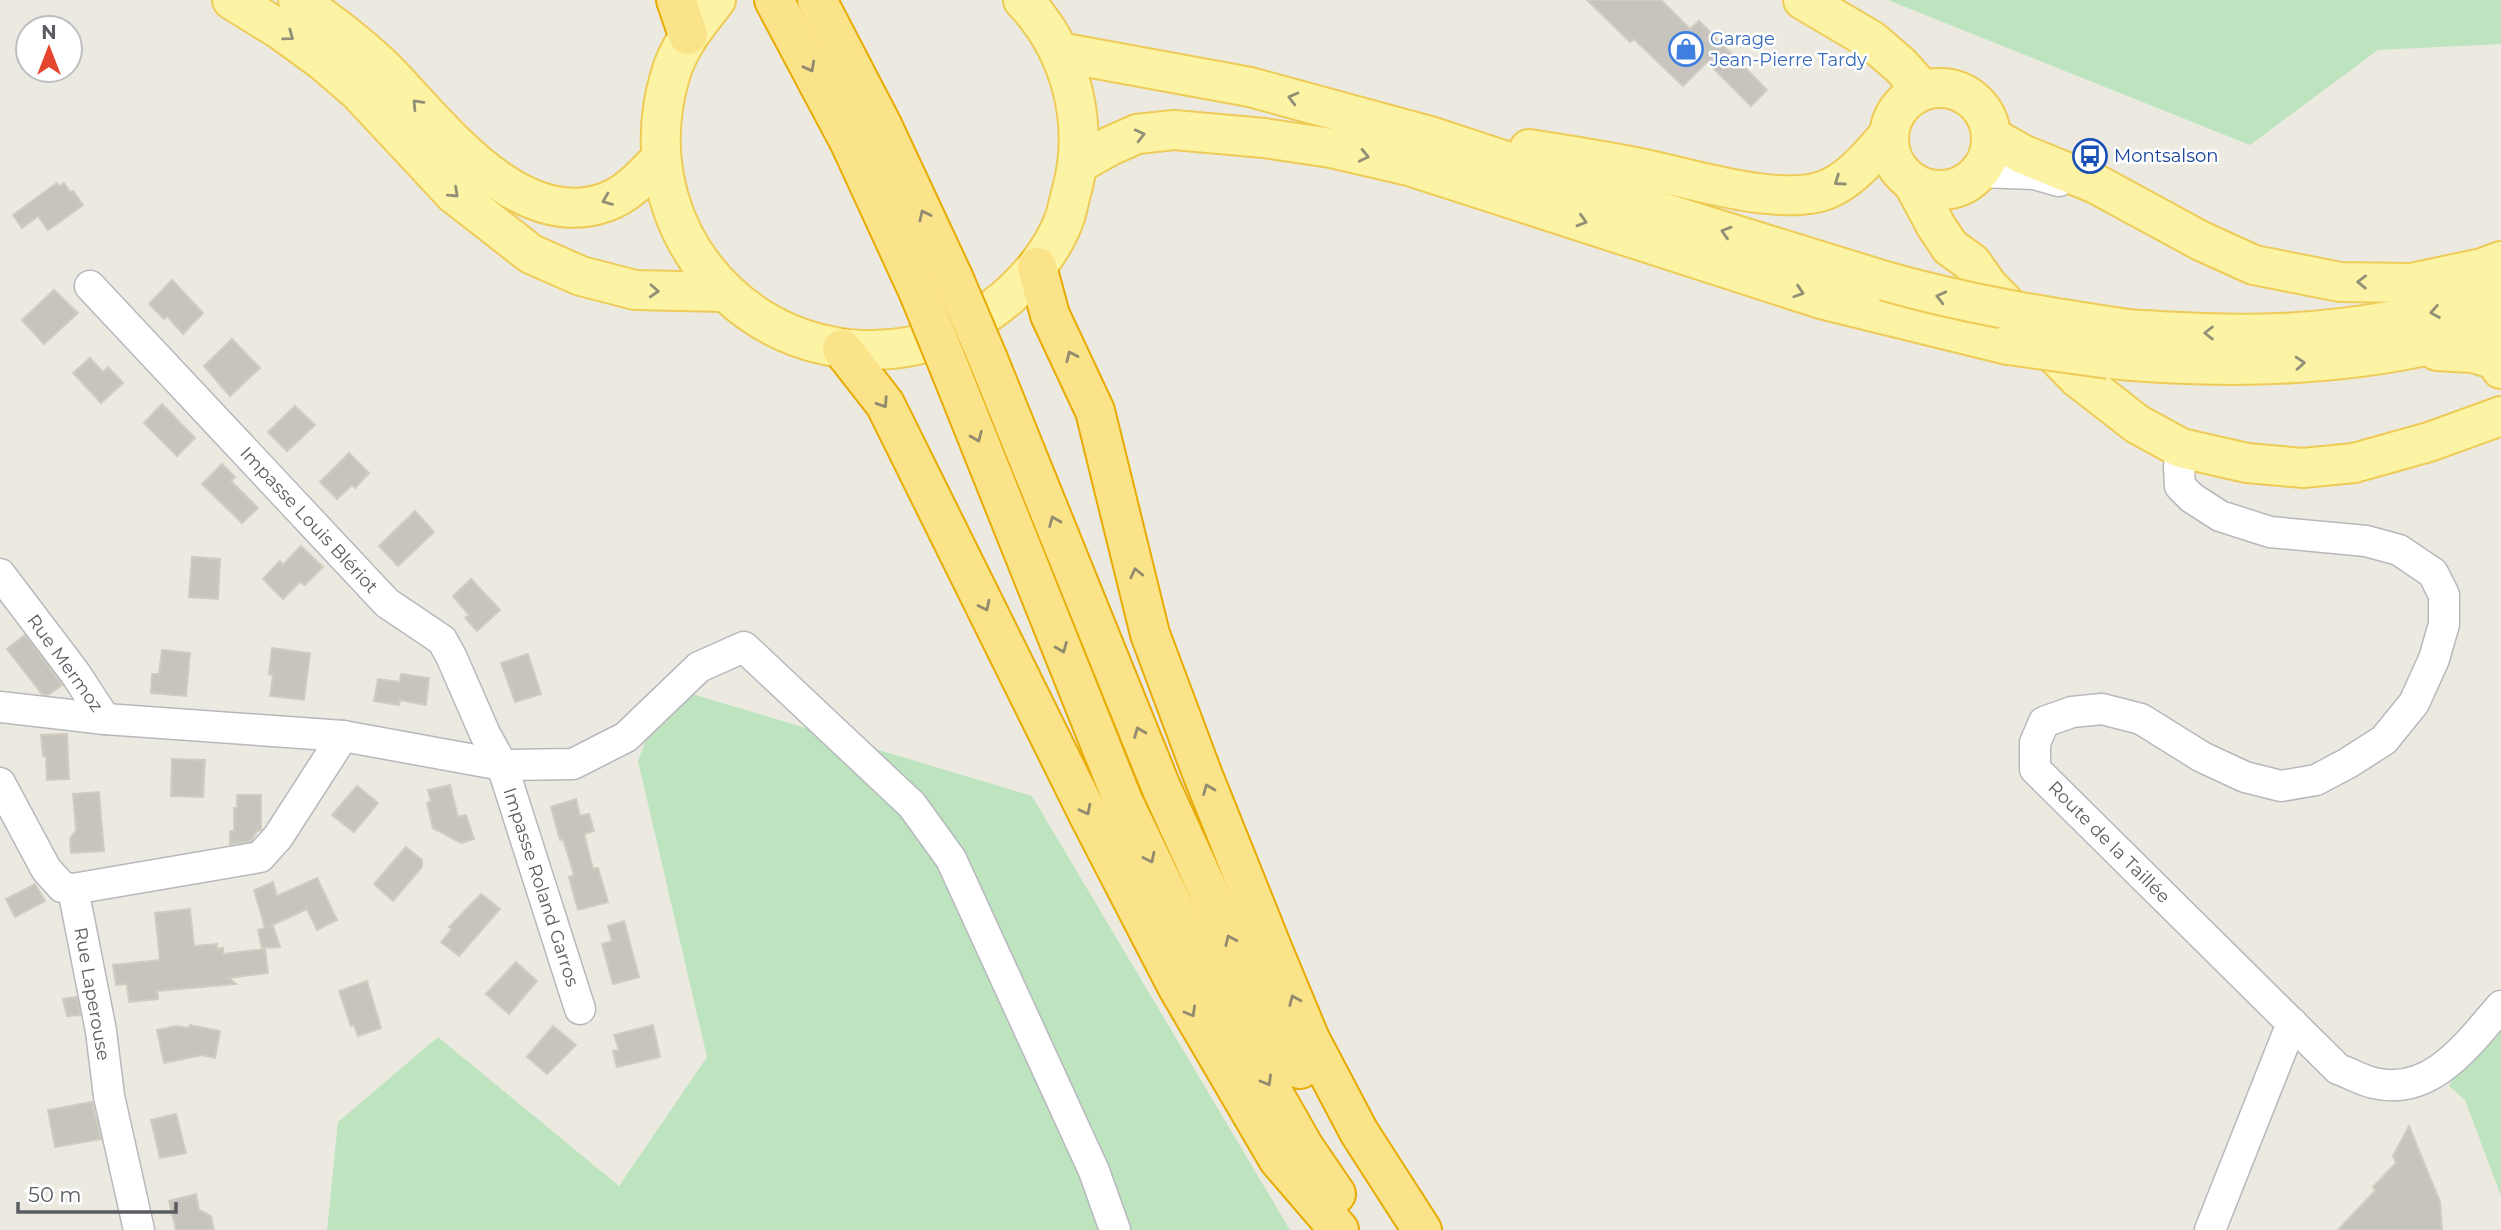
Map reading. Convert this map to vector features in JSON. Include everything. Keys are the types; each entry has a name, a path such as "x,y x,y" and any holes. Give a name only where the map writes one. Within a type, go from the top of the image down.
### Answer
{"highway":[{"path":"817,0 882,125 953,277 1161,787 1239,958 1332,1127 1403,1230"},
{"path":"776,4 850,143 919,293 1123,801 1208,978 1304,1147 1360,1230"},
{"path":"1037,267 1050,315 1095,411 1150,634 1222,823 1310,1039 1359,1132 1422,1230"},
{"path":"842,349 885,404 1089,817 1184,999 1278,1159 1339,1230"}],"main road":[{"path":"232,0 323,61 358,91 454,194 531,254 581,275 635,290 723,292"},
{"path":"298,0 380,65 450,141 485,172 542,202 577,208 608,202 626,191 660,159"},
{"path":"716,0 682,18 661,116 660,159 670,208 692,253 723,292 758,319 789,334 842,349 897,349 951,334 999,306 1037,267 1065,218 1078,164 1079,126 1073,88 1059,52 1036,13 1023,0"},
{"path":"1803,0 1871,40 1923,90"},
{"path":"1848,27 1883,81 1891,126 1889,149 1894,162 1902,174 1913,183 1950,247 1972,263"},
{"path":"1059,52 1250,87 1430,135 1655,210 1885,282 1944,298 2034,316 2119,344 2242,366 2341,360 2414,348 2501,326"},
{"path":"1430,135 1577,156 1743,190 1786,196 1814,193 1834,187 1864,162 1905,102 1923,90 1938,87 1954,89 1969,96 1985,114 1992,136 1987,162 1972,178 1938,190 1913,183"},
{"path":"1078,164 1137,134 1174,130 1264,138 1331,148 1409,166 1821,299 2008,345 2119,344 2196,333 2279,333 2358,326 2453,309 2501,294"},
{"path":"1992,136 2022,154 2096,184 2201,241 2253,265 2340,282 2411,283 2482,268 2501,261"},
{"path":"1972,178 1961,229 1972,263 1988,286 2078,378 2137,424 2181,447 2247,463 2303,468 2354,463 2498,413"},
{"path":"2414,348 2473,353 2496,360 2501,369"}],"street":[{"path":"1972,178 2034,174 2071,184 2198,257 2239,272 2262,273 2277,270"},
{"name":"Impasse Louis Blériot","path":"90,286 387,603 442,640 502,765"},
{"name":"Route de la Taillée","path":"2181,447 2180,486 2192,498 2220,516 2270,532 2366,541 2399,550 2433,573 2444,595 2444,624 2434,659 2414,703 2384,740 2316,780 2281,786 2245,777 2202,757 2141,719 2102,709 2071,712 2043,722 2035,743 2035,769 2339,1069 2373,1083 2410,1085 2433,1074 2463,1049 2501,1006"},
{"name":"Rue Mermoz","path":"0,574 75,673 105,719"},
{"path":"0,707 105,719 343,736 502,765 573,764 626,737 699,667 744,647 912,805 951,859 1094,1171 1115,1230"},
{"path":"0,783 46,869 62,887 73,889 260,857 278,837 343,736"},
{"name":"Impasse Roland Garros","path":"502,765 580,1009"},
{"name":"Rue Laperouse","path":"73,889 101,1031 109,1096 139,1230"},
{"path":"2210,1230 2292,1023"}],"green space":[{"path":"1888,0 2501,0 2501,44 2378,50 2250,145"},
{"path":"666,686 1032,796 1290,1230 327,1230 338,1122 438,1037 619,1186 707,1057 638,761"},
{"path":"2501,1004 2501,1196 2465,1100 2449,1086"}],"building":[{"name":"Garage Jean-Pierre Tardy","path":"1587,0 1661,0 1690,29 1699,21 1767,90 1751,106 1707,62 1683,86 1634,39 1630,42"},
{"path":"57,183 59,187 64,183 83,205 48,230 38,216 22,228 13,215"},
{"path":"172,280 203,313 183,334 167,316 164,319 149,304"},
{"path":"54,290 78,313 44,344 22,320"},
{"path":"232,339 260,368 230,396 204,366"},
{"path":"90,358 103,372 108,367 123,383 101,403 73,373"},
{"path":"162,404 195,438 177,456 144,423"},
{"path":"295,406 315,425 287,451 268,432"},
{"path":"349,453 369,473 355,488 352,485 337,499 320,482"},
{"path":"222,464 235,477 231,481 258,508 242,523 202,484"},
{"path":"415,511 434,532 398,566 379,546"},
{"path":"301,546 323,567 305,585 300,582 283,599 263,579 280,561 283,565"},
{"path":"192,557 220,559 218,599 189,597"},
{"path":"471,579 500,610 477,631 465,618 469,615 453,596"},
{"path":"25,635 62,685 48,695 42,694 7,649"},
{"path":"272,648 310,653 304,700 270,696 273,675 269,674"},
{"path":"162,650 190,653 186,696 151,693 152,674 159,674"},
{"path":"528,654 541,694 515,702 501,663"},
{"path":"401,674 429,678 426,705 400,700 399,705 374,701 378,679 400,682"},
{"path":"67,734 69,779 47,780 41,735"},
{"path":"172,759 205,760 203,797 171,796"},
{"path":"450,785 458,817 466,815 474,839 461,843 433,828 427,803 431,802 428,790"},
{"path":"357,786 378,803 354,832 332,815"},
{"path":"99,792 104,851 71,853 70,839 76,830 73,794"},
{"path":"237,795 261,795 261,830 257,831 251,841 230,844 230,831 234,831"},
{"path":"576,799 580,816 589,814 594,831 584,834 593,869 598,868 608,902 578,910 569,877 574,875 551,807"},
{"path":"406,847 422,860 422,867 393,901 374,884"},
{"path":"317,878 337,920 317,930 307,909 268,927 273,926 280,947 262,948 258,930 265,928 254,890 273,882 277,896"},
{"path":"35,884 45,901 15,917 6,899"},
{"path":"481,894 500,909 459,956 441,942 452,929 449,927"},
{"path":"190,909 194,946 217,944 217,949 223,948 223,954 265,949 268,973 229,978 236,984 157,991 158,999 129,1002 127,984 116,985 113,965 160,960 155,913"},
{"path":"624,921 639,977 613,984 602,944 612,941 608,926"},
{"path":"516,962 537,981 509,1014 486,994"},
{"path":"367,981 381,1028 358,1036 354,1025 351,1026 339,991"},
{"path":"77,997 80,1015 67,1016 63,999"},
{"path":"190,1025 220,1031 215,1058 202,1055 164,1063 157,1030 176,1026 189,1028"},
{"path":"653,1025 660,1057 617,1067 613,1051 619,1050 614,1035"},
{"path":"553,1026 576,1045 547,1074 527,1057"},
{"path":"92,1102 101,1139 55,1147 48,1110"},
{"path":"176,1114 186,1153 160,1158 151,1120"},
{"path":"2409,1126 2440,1202 2442,1230 2338,1230 2376,1190 2373,1187 2396,1163 2393,1156"},
{"path":"196,1194 199,1210 211,1216 214,1230 176,1230 169,1201"}],"place":[{"name":"Garage Jean-Pierre Tardy","path":"1686,49"},
{"name":"Montsalson","path":"2090,156"}]}
